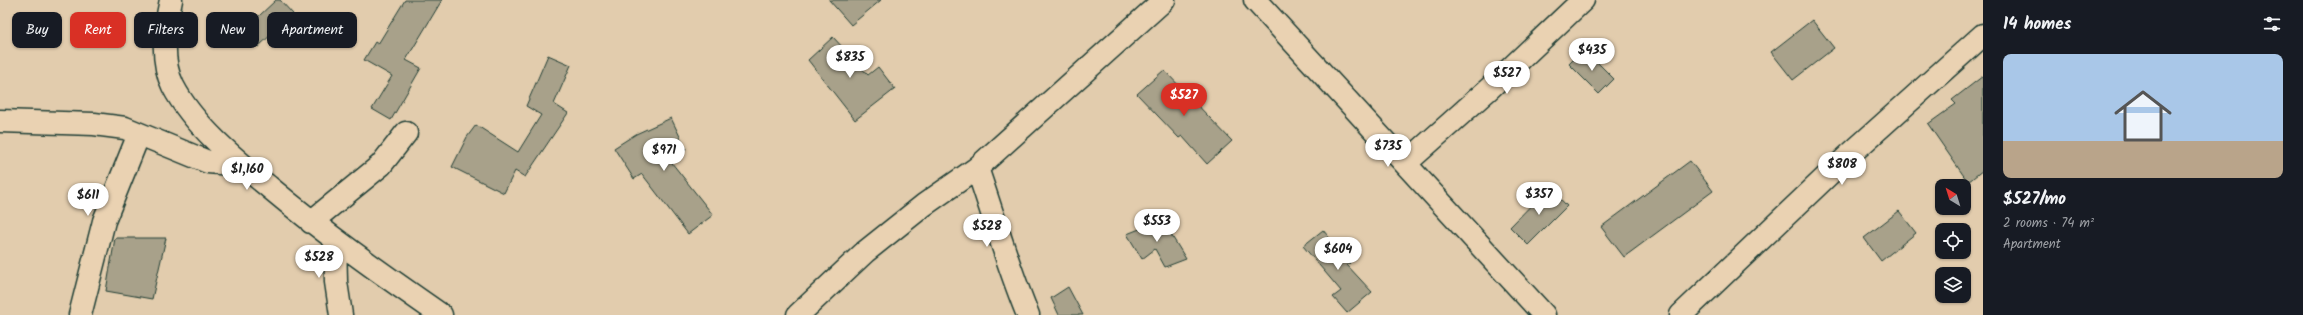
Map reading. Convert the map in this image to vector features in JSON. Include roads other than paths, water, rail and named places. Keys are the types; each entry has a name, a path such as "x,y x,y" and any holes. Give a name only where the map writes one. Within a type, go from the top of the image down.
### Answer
{"street":[{"path":"171,0 166,24 165,46 173,86 206,130 242,165 312,222 441,315"},
{"path":"798,315 864,252 924,205 977,168 1164,0"},
{"path":"1255,0 1406,162 1476,243 1544,315"},
{"path":"1406,162 1491,86 1583,0"},
{"path":"1681,315 1846,158 1983,35"},
{"path":"0,121 114,126 139,134 208,162 242,165"},
{"path":"312,222 381,165 406,133"},
{"path":"80,315 104,221 139,134"},
{"path":"977,168 1003,243 1015,284 1028,315"},
{"path":"335,240 336,282 341,315"}]}
